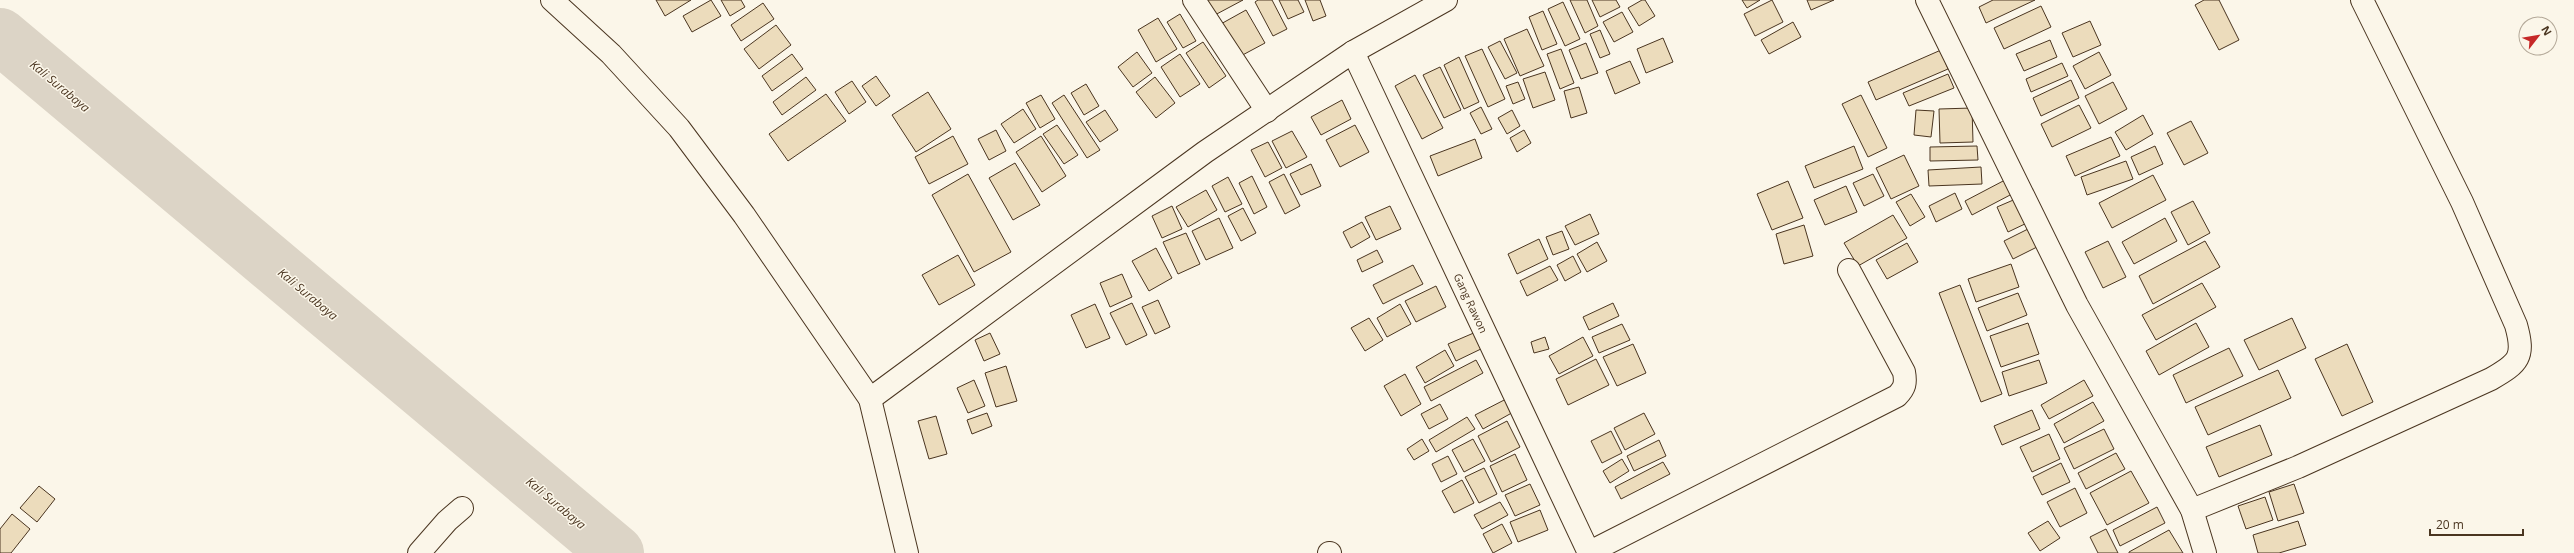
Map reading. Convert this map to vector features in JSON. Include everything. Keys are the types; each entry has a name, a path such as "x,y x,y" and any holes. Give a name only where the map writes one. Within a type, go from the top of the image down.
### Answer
{"street":[{"path":"552,0 611,54 679,128 744,215 870,399 907,553"},
{"path":"1194,0 1267,111"},
{"path":"870,399 1178,171 1353,52 1446,0"},
{"path":"1927,0 2077,306 2192,510 2205,553"},
{"path":"2192,510 2298,467 2491,379 2510,368 2520,357 2521,343 2516,325 2462,202 2362,0"},
{"name":"Gang Rawon","path":"1353,52 1588,553"},
{"path":"1588,553 1897,396 1904,389 1906,382 1904,372 1849,270"},
{"path":"420,553 447,521 462,508"}],"building":[{"path":"656,0 691,0 665,16"},
{"path":"711,0 721,16 692,32 683,16"},
{"path":"721,0 741,0 745,7 730,16"},
{"path":"1205,0 1243,0 1213,16"},
{"path":"1258,0 1272,0 1287,29 1273,36 1255,2"},
{"path":"1279,0 1298,0 1304,12 1288,19"},
{"path":"1305,0 1320,0 1326,16 1313,21"},
{"path":"1570,0 1587,0 1598,26 1585,33"},
{"path":"1592,0 1616,0 1620,7 1600,17"},
{"path":"1642,0 1645,0 1655,16 1639,26 1628,8"},
{"path":"1742,0 1760,0 1747,8"},
{"path":"1772,0 1783,22 1755,36 1744,14"},
{"path":"1807,0 1834,0 1811,10"},
{"path":"1993,0 2035,0 1986,23 1979,7"},
{"path":"2204,0 2219,0 2239,40 2219,50 2195,5"},
{"path":"1563,2 1580,39 1565,46 1548,9"},
{"path":"763,3 774,19 741,41 731,25"},
{"path":"2041,6 2051,27 2004,49 1994,28"},
{"path":"1246,10 1265,43 1237,58 1219,25"},
{"path":"1543,11 1557,44 1542,50 1529,17"},
{"path":"1622,12 1633,32 1614,42 1603,22"},
{"path":"1180,14 1196,41 1183,48 1167,22"},
{"path":"1158,18 1177,49 1156,62 1138,30"},
{"path":"2090,21 2101,45 2073,57 2062,33"},
{"path":"1793,22 1801,37 1769,54 1761,40"},
{"path":"776,25 791,45 759,69 744,49"},
{"path":"1527,29 1544,66 1520,76 1504,39"},
{"path":"1600,30 1610,54 1600,58 1590,34"},
{"path":"1663,38 1673,62 1646,73 1637,49"},
{"path":"2050,40 2057,57 2024,71 2016,54"},
{"path":"1500,41 1517,73 1505,79 1488,47"},
{"path":"1203,42 1226,76 1209,88 1186,53"},
{"path":"1586,43 1598,73 1581,79 1569,50"},
{"path":"1482,49 1505,99 1488,107 1465,56"},
{"path":"1561,49 1574,83 1560,89 1547,54"},
{"path":"1941,50 1948,69 1876,100 1868,82"},
{"path":"1137,52 1152,73 1133,87 1118,67"},
{"path":"2099,52 2111,75 2085,89 2073,66"},
{"path":"792,54 803,69 772,91 762,76"},
{"path":"1180,54 1200,84 1180,97 1161,67"},
{"path":"1459,57 1479,102 1464,109 1444,65"},
{"path":"1630,61 1640,83 1615,94 1606,71"},
{"path":"2062,63 2068,76 2031,92 2026,79"},
{"path":"1440,67 1461,110 1444,118 1423,75"},
{"path":"1545,72 1555,100 1533,108 1523,79"},
{"path":"1948,74 1954,88 1909,106 1903,93"},
{"path":"1415,75 1443,128 1422,139 1395,86"},
{"path":"876,76 890,96 876,106 862,86"},
{"path":"806,77 816,90 782,115 773,102"},
{"path":"1155,77 1175,103 1156,118 1136,92"},
{"path":"2071,80 2079,98 2041,116 2033,98"},
{"path":"852,81 866,102 849,114 835,92"},
{"path":"1518,82 1525,99 1513,104 1506,86"},
{"path":"2113,82 2127,109 2099,124 2085,96"},
{"path":"1086,84 1099,106 1084,115 1071,93"},
{"path":"1579,87 1587,113 1571,118 1564,91"},
{"path":"928,92 951,129 916,152 892,115"},
{"path":"826,94 846,121 788,161 769,134"},
{"path":"1041,95 1055,119 1040,128 1026,103"},
{"path":"1064,95 1100,150 1087,158 1052,103"},
{"path":"1861,95 1887,148 1868,157 1842,104"},
{"path":"1342,100 1351,119 1321,135 1311,117"},
{"path":"2079,105 2091,128 2052,147 2041,124"},
{"path":"1481,107 1492,129 1481,134 1470,113"},
{"path":"1972,108 1973,142 1940,143 1939,109"},
{"path":"1023,109 1036,129 1014,143 1001,124"},
{"path":"1105,110 1118,130 1100,142 1086,122"},
{"path":"1512,110 1520,126 1507,134 1498,118"},
{"path":"1916,110 1934,111 1931,137 1914,135"},
{"path":"2143,115 2153,134 2126,150 2115,132"},
{"path":"2191,121 2208,153 2184,165 2167,133"},
{"path":"1057,125 1078,155 1064,164 1043,134"},
{"path":"1355,125 1369,152 1340,167 1326,140"},
{"path":"996,130 1006,151 989,160 978,139"},
{"path":"1524,130 1531,143 1517,152 1510,138"},
{"path":"1292,131 1307,157 1286,168 1272,141"},
{"path":"953,136 968,164 929,184 915,157"},
{"path":"1041,136 1066,176 1042,192 1016,152"},
{"path":"2111,137 2120,156 2075,176 2066,156"},
{"path":"1475,139 1482,158 1438,176 1430,156"},
{"path":"1268,142 1282,168 1265,177 1251,150"},
{"path":"1854,146 1863,169 1814,188 1805,166"},
{"path":"1977,146 1978,160 1930,161 1930,147"},
{"path":"2155,146 2163,164 2139,175 2131,157"},
{"path":"1904,155 1919,186 1891,199 1876,168"},
{"path":"2126,161 2133,179 2087,195 2081,177"},
{"path":"1015,163 1040,205 1013,220 989,178"},
{"path":"1311,164 1321,186 1301,195 1290,174"},
{"path":"1981,167 1982,184 1929,186 1928,170"},
{"path":"968,174 1011,252 974,272 932,195"},
{"path":"1284,174 1300,206 1285,214 1269,182"},
{"path":"1873,174 1884,196 1864,206 1853,183"},
{"path":"2153,175 2166,200 2112,228 2099,203"},
{"path":"1252,176 1267,207 1254,214 1239,183"},
{"path":"1228,177 1242,204 1225,212 1212,186"},
{"path":"2005,180 2012,194 1972,215 1965,201"},
{"path":"1788,181 1803,218 1772,230 1757,194"},
{"path":"1846,186 1857,212 1825,225 1814,200"},
{"path":"1206,190 1217,210 1188,227 1176,207"},
{"path":"1955,193 1962,209 1936,222 1929,206"},
{"path":"1911,194 1925,217 1910,226 1896,202"},
{"path":"2018,198 2029,222 2008,232 1997,207"},
{"path":"2193,201 2210,233 2188,245 2171,212"},
{"path":"1172,206 1182,229 1162,238 1152,216"},
{"path":"1390,206 1401,229 1376,240 1365,217"},
{"path":"1243,208 1256,233 1241,241 1228,216"},
{"path":"1590,214 1599,234 1575,245 1565,226"},
{"path":"1893,215 1907,238 1858,266 1844,243"},
{"path":"1219,218 1233,248 1206,260 1192,231"},
{"path":"2165,218 2177,241 2134,264 2122,242"},
{"path":"1362,222 1370,237 1351,248 1343,232"},
{"path":"1804,225 1813,256 1784,264 1776,234"},
{"path":"2030,228 2039,246 2013,259 2004,241"},
{"path":"1562,231 1569,249 1553,255 1546,237"},
{"path":"1186,233 1200,264 1178,274 1163,242"},
{"path":"1539,239 1548,259 1517,274 1508,254"},
{"path":"2108,241 2126,277 2103,288 2085,252"},
{"path":"2205,241 2220,267 2153,304 2139,276"},
{"path":"1597,242 1607,261 1587,272 1577,254"},
{"path":"1907,243 1918,262 1887,279 1876,260"},
{"path":"1156,248 1172,278 1149,291 1132,261"},
{"path":"1377,250 1383,262 1362,272 1357,260"},
{"path":"958,255 975,285 939,305 922,275"},
{"path":"1573,256 1581,272 1565,281 1557,265"},
{"path":"2011,264 2019,287 1976,302 1968,279"},
{"path":"1413,265 1423,284 1383,304 1373,285"},
{"path":"1550,266 1558,280 1527,296 1520,281"},
{"path":"1122,274 1132,297 1110,307 1100,283"},
{"path":"2202,283 2216,307 2156,340 2142,315"},
{"path":"1960,285 2002,394 1981,402 1939,293"},
{"path":"1436,286 1446,307 1416,322 1405,301"},
{"path":"2018,293 2027,315 1987,331 1978,308"},
{"path":"1158,300 1170,327 1155,334 1142,307"},
{"path":"1132,303 1147,335 1126,345 1110,313"},
{"path":"1613,303 1619,316 1589,330 1583,317"},
{"path":"1095,304 1110,338 1086,348 1071,315"},
{"path":"1400,304 1411,324 1387,337 1377,318"},
{"path":"1369,318 1383,340 1365,351 1351,328"},
{"path":"2292,318 2306,348 2259,370 2244,340"},
{"path":"2028,323 2039,354 2001,367 1990,336"},
{"path":"2196,323 2209,347 2159,375 2146,351"},
{"path":"1622,324 1630,340 1599,353 1592,337"},
{"path":"1476,332 1483,348 1456,361 1448,344"},
{"path":"990,333 1000,354 984,361 975,340"},
{"path":"1545,337 1549,349 1534,353 1531,342"},
{"path":"1583,337 1593,356 1559,374 1549,356"},
{"path":"1633,344 1646,373 1617,386 1603,357"},
{"path":"2347,344 2373,402 2342,416 2315,359"},
{"path":"2229,348 2243,376 2186,403 2173,375"},
{"path":"1445,350 1454,366 1425,383 1416,367"},
{"path":"1596,359 1609,385 1568,405 1556,379"},
{"path":"1476,360 1483,373 1431,401 1424,387"},
{"path":"2039,360 2047,383 2009,396 2002,372"},
{"path":"1006,366 1017,401 996,407 985,373"},
{"path":"2278,370 2291,398 2208,435 2195,407"},
{"path":"1405,374 1421,404 1401,416 1384,386"},
{"path":"974,380 985,406 968,413 957,388"},
{"path":"2084,380 2093,396 2049,419 2041,405"},
{"path":"1510,397 1517,410 1483,429 1475,415"},
{"path":"2093,402 2104,421 2064,443 2054,424"},
{"path":"1440,404 1448,419 1429,429 1421,414"},
{"path":"2032,410 2040,429 2002,445 1994,426"},
{"path":"987,413 992,426 972,434 967,420"},
{"path":"1644,413 1655,434 1625,450 1614,428"},
{"path":"936,416 947,454 929,459 918,421"},
{"path":"1467,417 1475,429 1436,452 1429,440"},
{"path":"1507,421 1520,447 1491,462 1478,436"},
{"path":"2260,425 2272,455 2219,477 2206,447"},
{"path":"2104,429 2114,449 2074,469 2064,448"},
{"path":"1611,431 1622,453 1602,463 1591,441"},
{"path":"2049,434 2060,459 2032,472 2020,447"},
{"path":"1422,439 1429,451 1414,460 1407,449"},
{"path":"1473,439 1485,461 1464,472 1452,450"},
{"path":"1659,440 1666,456 1634,471 1627,456"},
{"path":"2116,453 2125,469 2086,489 2078,473"},
{"path":"1515,454 1527,480 1502,492 1490,466"},
{"path":"1448,456 1457,474 1441,482 1432,464"},
{"path":"1622,459 1629,471 1610,483 1603,471"},
{"path":"1663,462 1670,474 1621,499 1615,487"},
{"path":"2061,463 2070,482 2042,495 2033,477"},
{"path":"1484,468 1497,494 1479,503 1465,477"},
{"path":"2131,471 2149,503 2107,525 2090,493"},
{"path":"1462,480 1474,503 1454,513 1442,491"},
{"path":"1530,484 1540,505 1515,516 1505,495"},
{"path":"2294,484 2304,513 2278,521 2269,492"},
{"path":"39,486 55,499 37,522 20,508"},
{"path":"2075,488 2087,513 2060,527 2047,502"},
{"path":"2265,497 2273,520 2246,529 2238,506"},
{"path":"1500,502 1508,515 1482,529 1474,515"},
{"path":"2157,507 2165,523 2120,546 2113,530"},
{"path":"1540,510 1548,530 1518,542 1510,522"},
{"path":"12,514 30,529 11,553 0,553 0,529"},
{"path":"2048,521 2060,538 2040,551 2028,533"},
{"path":"2298,521 2306,545 2279,553 2258,553 2253,535"},
{"path":"1502,524 1512,543 1493,553 1483,534"},
{"path":"2106,529 2118,553 2098,553 2090,537"},
{"path":"2169,530 2183,553 2129,553 2129,552"}],"waterway":[{"name":"Kali Surabaya","path":"0,36 616,553"}]}
